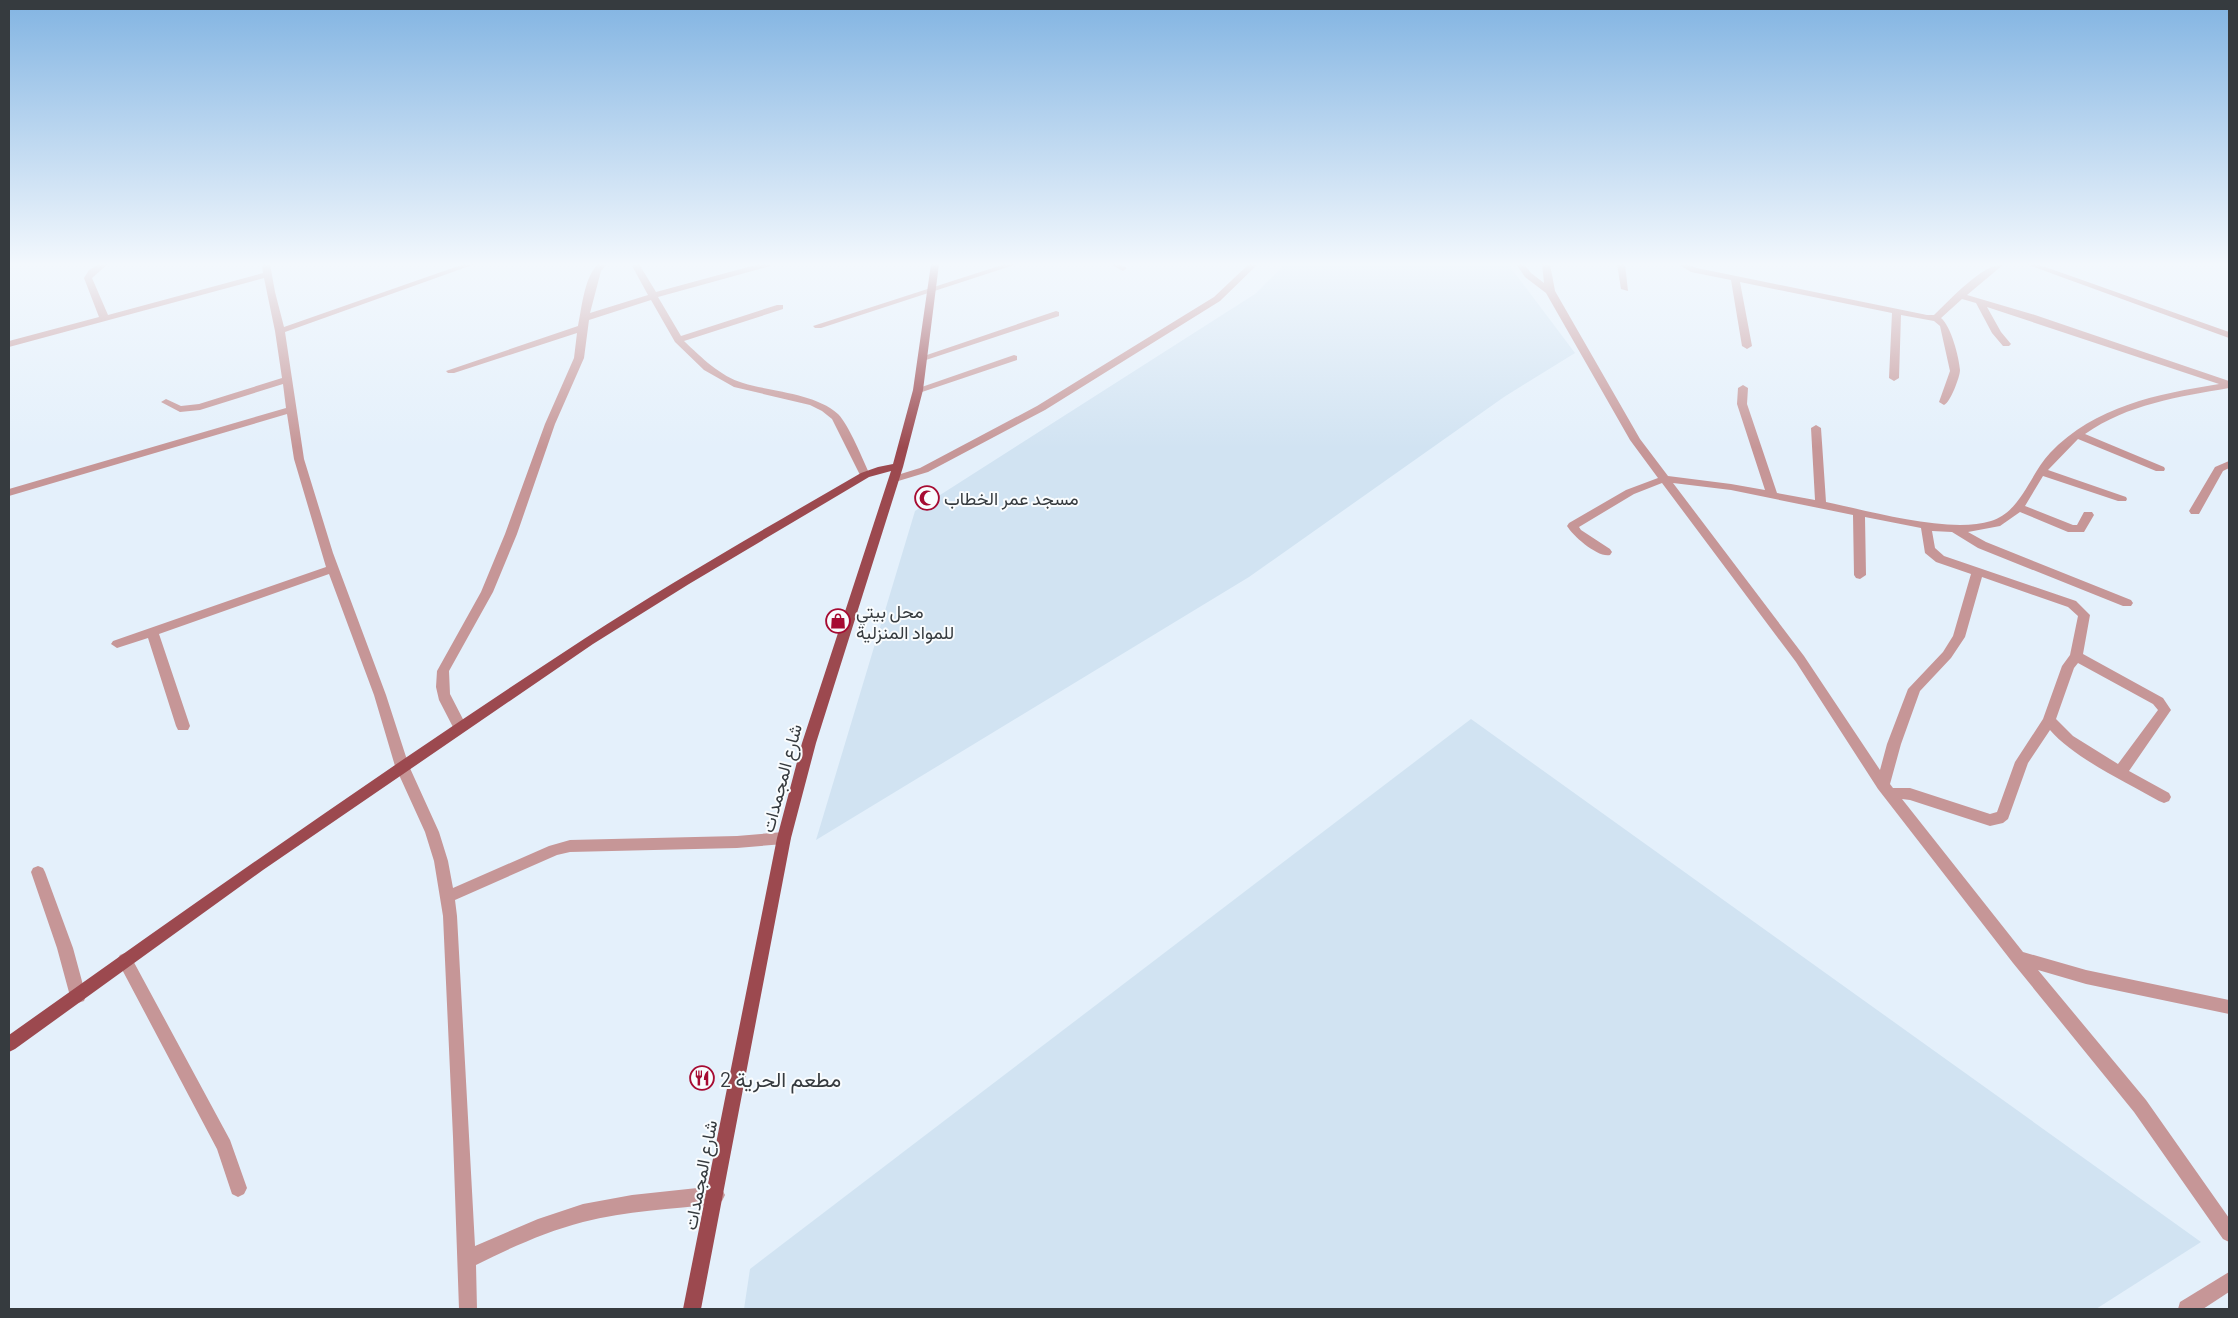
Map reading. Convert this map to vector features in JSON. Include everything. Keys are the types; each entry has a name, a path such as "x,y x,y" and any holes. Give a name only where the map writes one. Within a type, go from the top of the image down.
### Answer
{"main road":[{"name":"شارع المجمدات","path":"692,1309 716,1195 784,838 809,743 842,636 897,473 918,390 927,326"},
{"path":"9,1044 78,996 125,960 402,766 677,586 865,475 878,470 897,473"}],"street":[{"path":"9,344 74,326"},
{"path":"279,326 290,410 299,459 332,569 380,695 402,766 432,832 441,861 447,897 462,1137 468,1309"},
{"path":"280,330 292,326"},
{"path":"451,371 576,326"},
{"path":"460,727 444,699 443,671 488,592 550,424 579,358 583,326"},
{"path":"670,326 678,340 707,368 722,378 738,385 813,403 826,409 836,418 865,475"},
{"path":"678,340 721,326"},
{"path":"923,358 1021,326"},
{"path":"897,473 924,470 1041,408 1174,326"},
{"path":"1570,326 1635,440 1800,659 1886,789 2018,958 2140,1106 2229,1234"},
{"path":"1743,326 1747,346"},
{"path":"1894,378 1896,326"},
{"path":"1944,326 1955,371 1944,402"},
{"path":"1992,326 2006,344"},
{"path":"2051,326 2229,385"},
{"path":"2202,326 2229,335"},
{"path":"918,390 1014,358"},
{"path":"166,402 180,409 200,407 286,380"},
{"path":"1606,552 1577,533 1573,526 1630,492 1644,485 1665,480 1772,495 1926,526 1954,529 2001,522 2020,508 2041,471 2056,453 2077,435 2125,407 2160,397 2229,385"},
{"path":"1743,388 1742,404 1772,495"},
{"path":"9,494 290,410"},
{"path":"1816,428 1822,505"},
{"path":"2077,435 2160,469"},
{"path":"2195,511 2219,469 2229,464"},
{"path":"2041,471 2122,499"},
{"path":"2020,508 2072,529 2080,529 2088,515"},
{"path":"1859,513 1860,576"},
{"path":"1886,789 1910,794 1990,820 1998,819 2003,815 2022,762 2049,720 2068,666 2076,656 2084,615 2078,607 1976,573 1933,555 1929,550 1926,526"},
{"path":"1954,529 1982,545 2127,603"},
{"path":"117,644 332,569"},
{"path":"1886,789 1894,744 1914,689 1947,655 1959,637 1976,573"},
{"path":"152,632 183,726"},
{"path":"2076,656 2158,700 2165,710 2121,771"},
{"path":"2049,720 2053,727 2072,741 2164,797"},
{"path":"447,897 554,850 570,846 737,842 784,838"},
{"path":"38,872 62,939 78,996"},
{"path":"2018,958 2086,977 2229,1007"},
{"path":"125,960 224,1146 238,1188"},
{"path":"466,1260 530,1230 584,1213 716,1195"},
{"path":"2187,1309 2229,1281"}],"shaded area":[{"path":"1206,326 1554,326 1575,353 1504,397 1249,577 816,840 915,511"},
{"path":"1471,719 2201,1242 2096,1309 744,1309 750,1269"}],"place":[{"name":"مسجد عمر الخطاب","path":"927,498"},
{"name":"محل بيتي للمواد المنزلية","path":"838,621"},
{"name":"مطعم الحرية 2","path":"702,1078"}]}
